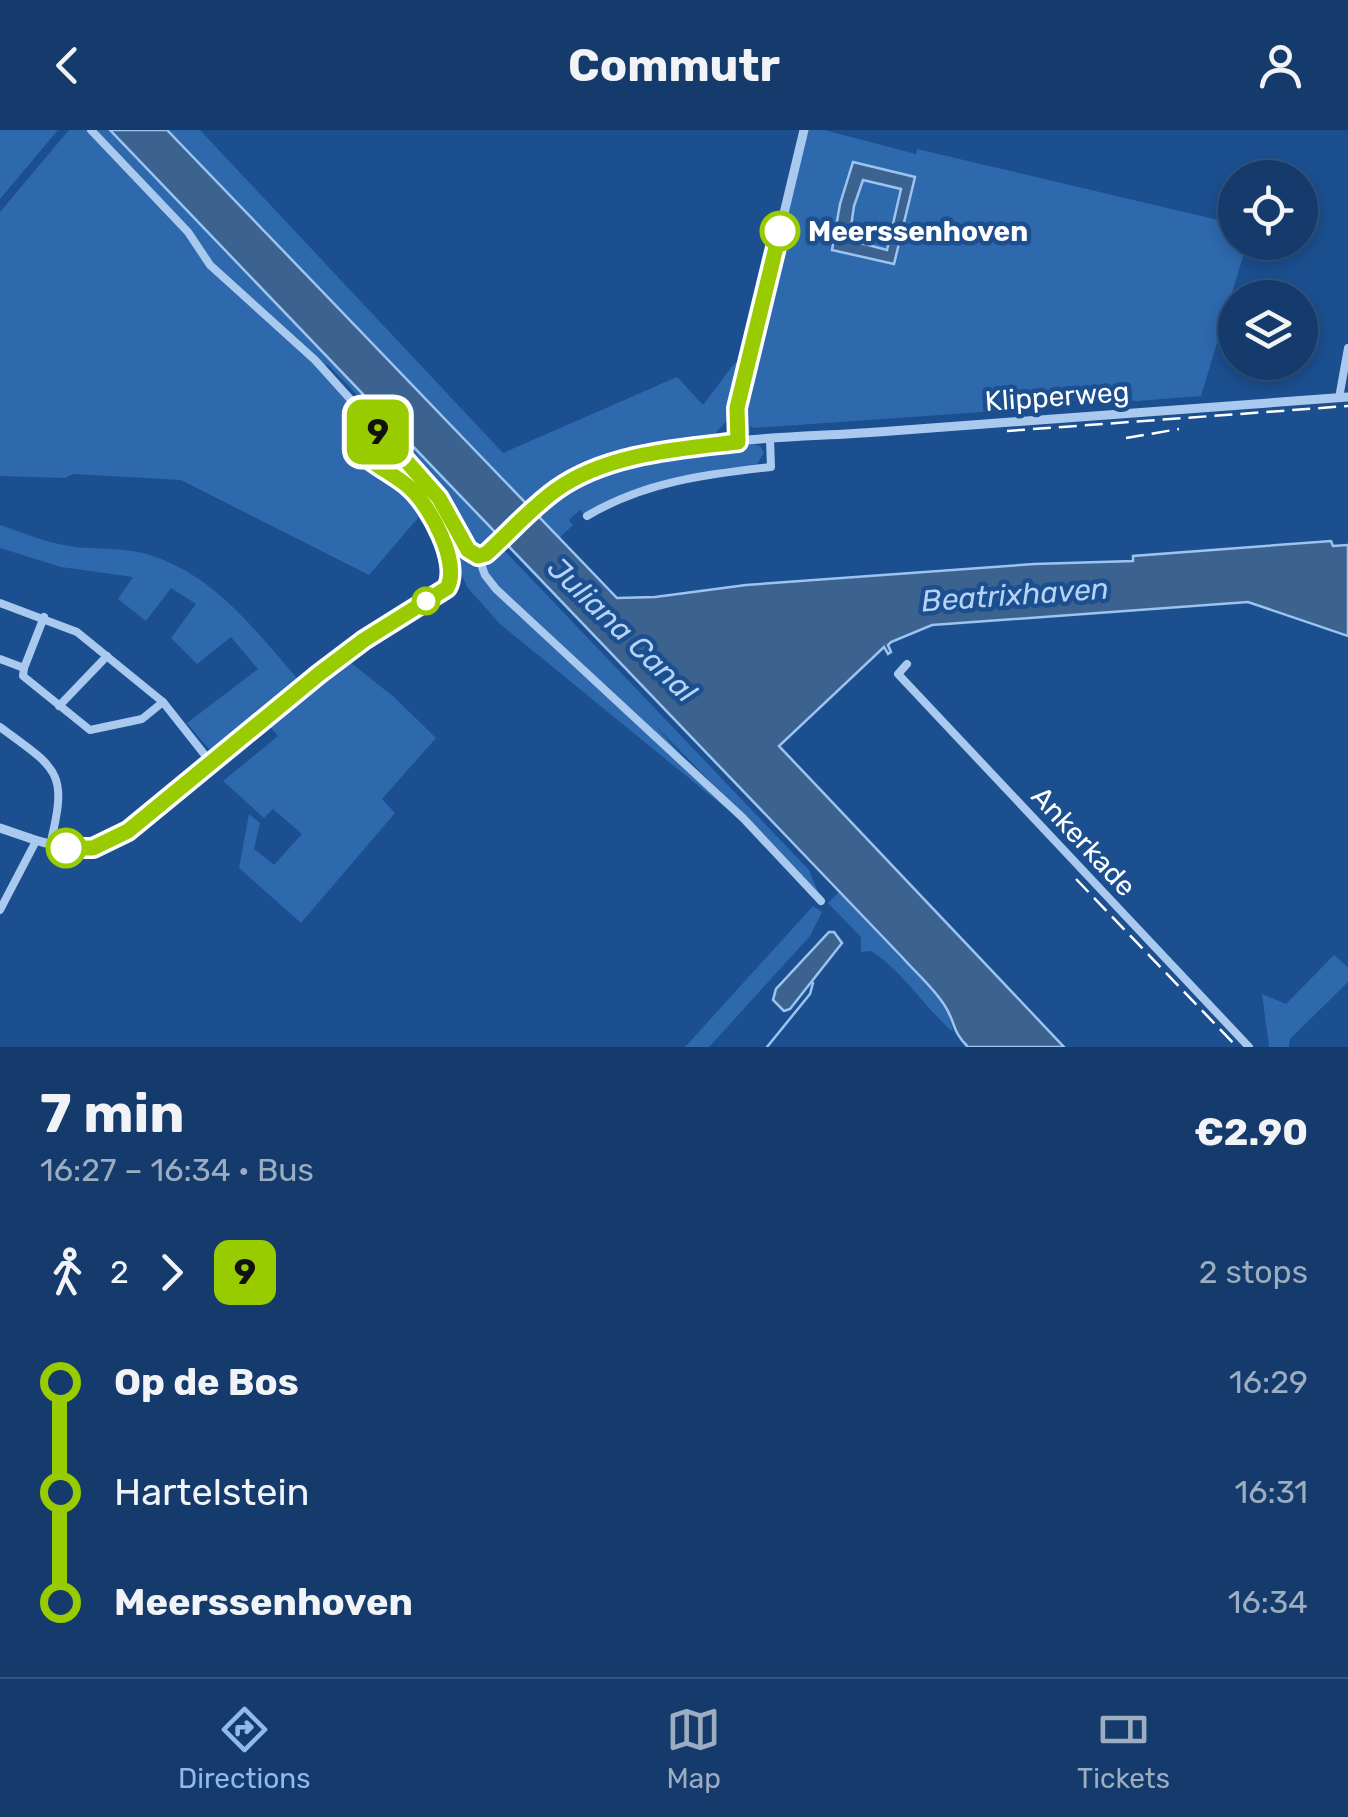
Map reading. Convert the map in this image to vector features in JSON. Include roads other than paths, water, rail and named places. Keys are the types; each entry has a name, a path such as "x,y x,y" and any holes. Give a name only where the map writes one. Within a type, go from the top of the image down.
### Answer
{"street":[{"path":"92,130 188,232 210,265 315,360 439,498 468,550 478,556 485,576 496,589 743,818 821,901"},
{"path":"738,442 737,408 804,130"},
{"path":"1344,397 1348,348"},
{"name":"Klipperweg","path":"478,556 486,554 569,481 664,452 738,442 1344,397"},
{"path":"0,828 50,845 83,849 116,838 319,674 364,640 441,592 453,571 450,558 418,497 364,455 367,434 380,432"},
{"path":"588,516 642,489 710,473 771,467 770,440"},
{"path":"0,602 74,630 163,702 212,764"},
{"path":"44,618 23,676 94,730 142,719 163,702"},
{"path":"60,706 107,656"},
{"path":"0,660 24,668"},
{"name":"Ankerkade","path":"908,664 898,674 1248,1047"},
{"path":"0,727 48,765 56,778 60,803 50,845"},
{"path":"0,910 36,841"}],"water":[{"path":"110,130 167,130 617,598 1034,564 1133,561 1133,556 1331,541 1333,546 1348,545 1348,636 1248,602 932,625 891,642 888,654 884,647 779,746 1064,1047 968,1047 945,1006 925,981"},
{"path":"853,162 915,177 894,264 832,250","holes":["863,180 901,189 887,250 849,240"]},
{"path":"829,932 834,932 842,943 790,1009 784,1011 773,1000 776,989"}],"waterway":[{"path":"767,1047 810,994 813,983"}],"railway":[{"path":"1007,431 1348,406"},
{"path":"1126,438 1179,429"},
{"path":"1076,879 1237,1047"}],"place":[{"name":"Meerssenhoven","path":"780,231"}],"water label":[{"name":"Beatrixhaven","path":"1015,595"},
{"name":"Juliana Canal","path":"622,630"}]}
